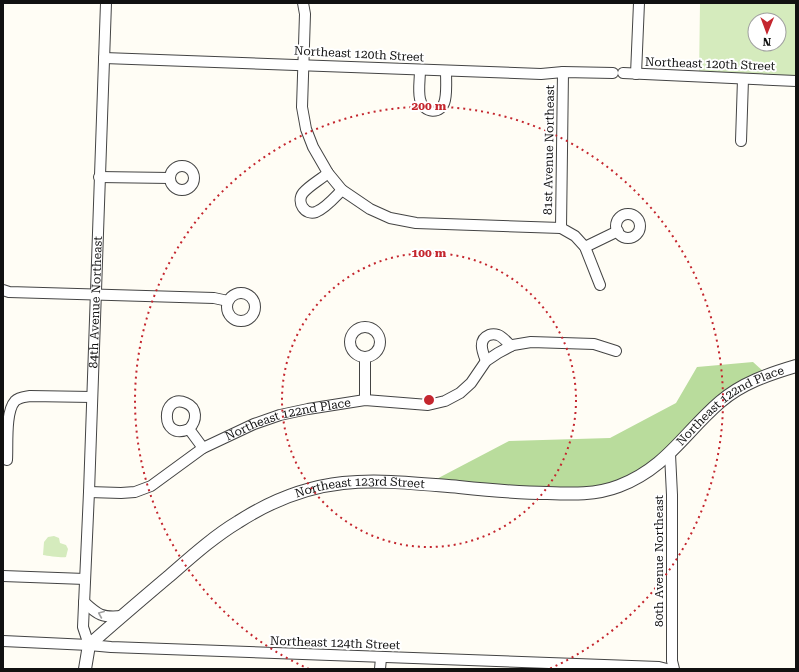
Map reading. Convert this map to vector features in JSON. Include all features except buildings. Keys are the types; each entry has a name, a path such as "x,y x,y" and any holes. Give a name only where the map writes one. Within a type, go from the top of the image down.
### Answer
{"street":[{"name":"84th Avenue Northeast","path":"85,669 89,645 83,627 106,3"},
{"path":"303,3 302,107 306,129 313,147 328,173 342,190 370,209 390,218 416,223 561,228"},
{"path":"636,74 639,3"},
{"name":"Northeast 120th Street","path":"104,58 302,64 541,74 563,72 618,73 796,81"},
{"path":"420,70 419,98 422,106 428,110 435,111 441,107 445,101 446,71"},
{"name":"81st Avenue Northeast","path":"563,72 561,228 575,236 585,247 600,285"},
{"path":"741,141 743,79"},
{"path":"328,173 303,193 300,200 302,208 309,212 317,212 342,190"},
{"path":"100,177 170,178"},
{"path":"585,247 618,231"},
{"path":"3,290 10,292 214,298 228,301"},
{"path":"486,362 482,341 488,335 499,335 511,346"},
{"name":"Northeast 122nd Place","path":"89,492 121,494 135,492 151,486 203,448 254,424 280,415 308,408 366,400 428,405 445,401 460,393 471,383 486,362 511,346 531,342 594,344 616,351"},
{"path":"365,358 366,400"},
{"name":"Northeast 122nd Place","path":"670,454 720,402 752,382 769,374 796,366"},
{"path":"7,460 10,408 20,397 92,397"},
{"path":"189,429 203,448"},
{"name":"Northeast 123rd Street","path":"89,645 200,550 237,522 292,495 315,488 341,483 378,482 516,492 577,494 598,492 618,486 639,477 670,454"},
{"name":"80th Avenue Northeast","path":"670,454 672,495 672,661 674,669"},
{"path":"3,576 85,579"},
{"path":"84,602 93,611 101,616 122,616"},
{"name":"Northeast 124th Street","path":"3,641 89,645 111,648 659,667 667,669"},
{"path":"380,669 381,658"}],"green space":[{"path":"700,3 796,3 796,81 699,77"},
{"path":"753,362 765,373 743,384 670,454 598,492 427,484 509,441 610,438 676,403 697,367"},
{"path":"54,536 59,538 60,543 66,545 68,549 66,557 43,555 44,542 48,537"}]}
